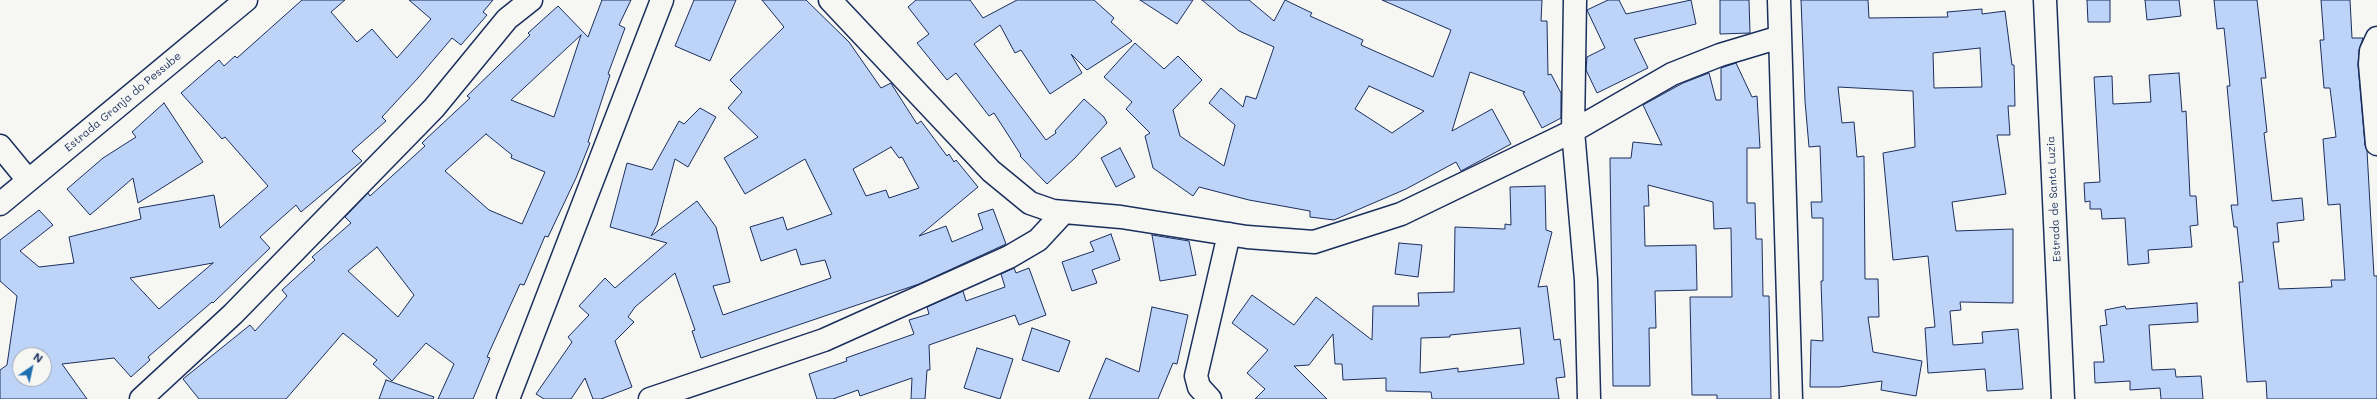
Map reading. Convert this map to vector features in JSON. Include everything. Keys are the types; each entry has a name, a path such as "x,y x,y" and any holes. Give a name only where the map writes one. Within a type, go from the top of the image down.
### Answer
{"street":[{"name":"Estrada Granja do Pessube","path":"0,204 246,0"},
{"path":"141,399 234,314 434,108 507,19 531,0"},
{"path":"508,399 662,0"},
{"path":"830,0 991,171 1030,203 1053,211 1122,217 1229,234 1314,242 1401,214 1573,131 1672,74 1720,55 1780,37"},
{"path":"1575,0 1573,131 1586,280 1589,399"},
{"path":"1779,0 1791,399"},
{"name":"Estrada de Santa Luzia","path":"2045,0 2063,399"},
{"path":"2377,38 2371,51 2370,64 2377,144"},
{"path":"0,146 28,180"},
{"path":"650,399 824,340 1009,257 1038,240 1064,212"},
{"path":"1210,399 1200,387 1196,376 1229,234"}],"building":[{"path":"302,0 345,0 331,12 357,42 372,29 397,58 431,19 409,0 493,0 483,12 487,15 461,45 452,38 382,117 386,121 352,151 362,161 301,212 296,205 260,237 270,248 213,303 212,302 148,357 150,360 131,377 114,358 62,364 87,399 0,399 0,370 7,365 17,296 0,281 0,240 39,210 53,225 20,251 39,267 74,263 69,237 141,219 139,208 214,195 220,228 268,186 225,137 222,139 181,93 219,60 224,66 235,56 237,58","holes":["213,263 159,309 130,278"]},
{"path":"602,0 631,0 619,25 625,28 608,74 610,75 588,142 590,143 576,178 548,237 545,236 524,285 520,284 487,357 490,358 473,399 438,399 454,364 426,343 392,381 373,364 377,360 343,333 286,399 199,399 183,379 250,325 255,331 287,296 282,290 315,260 312,257 351,223 345,217 368,193 370,196 425,146 422,143 470,98 467,96 530,35 528,33 558,6 588,37","holes":["581,35 554,117 511,100","486,134 512,155 511,158 545,172 522,224 489,210 445,171","377,247 414,295 398,317 348,271"]},
{"path":"694,0 736,0 710,61 675,46"},
{"path":"762,0 806,0 849,42 881,88 891,83 917,124 921,121 947,156 949,154 954,162 956,160 978,187 919,236 946,226 952,242 983,229 978,214 993,209 1006,244 919,284 701,358 692,331 695,330 675,273 635,307 628,317 634,322 615,341 632,387 601,399 593,399 585,378 571,399 544,399 536,394 572,342 568,337 589,315 579,306 605,278 615,288 667,243 610,227 627,163 652,170 679,121 684,124 700,108 716,117 688,167 675,159 657,225 651,236 697,201 716,227 730,282 713,286 723,315 831,278 825,260 801,265 796,249 761,261 750,227 783,217 787,230 832,214 805,159 745,194 724,158 758,137 728,108 742,92 730,80 784,27","holes":["891,147 899,158 902,157 919,188 889,198 886,190 866,196 853,169"]},
{"path":"916,0 970,0 983,18 1017,0 1094,0 1114,18 1111,22 1132,41 1087,70 1071,54 1082,73 1050,94 1021,50 1015,53 1000,25 974,44 1046,140 1056,133 1055,131 1084,99 1104,117 1107,123 1075,158 1047,184 1020,156 1021,155 994,113 989,116 956,73 947,80 917,43 929,34 908,7"},
{"path":"1140,0 1193,0 1177,24"},
{"path":"1202,0 1249,0 1274,21 1285,0 1312,13 1310,16 1363,40 1361,45 1433,77 1451,30 1382,0 1542,0 1541,21 1547,21 1548,75 1551,74 1561,93 1561,118 1542,128 1523,93 1525,92 1470,72 1452,131 1492,109 1511,144 1461,171 1456,162 1406,189 1334,220 1310,217 1310,211 1249,200 1199,187 1193,196 1153,168 1145,136 1150,133 1126,109 1132,102 1104,77 1135,43 1164,69 1178,56 1202,80 1173,110 1180,136 1224,166 1235,125 1209,103 1221,88 1243,107 1246,96 1256,99 1274,47 1239,31","holes":["1369,86 1424,111 1392,133 1355,109"]},
{"path":"1608,0 1619,0 1626,14 1691,0 1696,24 1634,39 1648,68 1597,93 1586,70 1587,57 1605,48 1587,10"},
{"path":"1720,0 1749,0 1750,33 1720,34"},
{"path":"1801,0 1868,0 1869,18 1948,17 1947,12 1982,9 1982,14 2005,11 2012,65 2014,65 2015,106 2008,106 2010,135 1997,135 2006,194 1952,202 1956,231 2013,229 2013,303 1960,302 1961,310 1950,311 1953,345 1983,343 1982,332 2018,329 2023,389 1987,391 1985,369 1928,373 1925,328 1935,327 1928,256 1893,260 1883,153 1915,147 1913,91 1838,87 1842,123 1854,122 1857,157 1864,156 1865,279 1878,279 1879,317 1868,317 1873,352 1922,361 1916,396 1881,390 1882,381 1839,387 1810,387 1811,340 1823,341 1821,281 1823,281 1823,218 1812,218 1811,202 1822,202 1820,146 1809,147 1805,101","holes":["1980,48 1982,87 1934,88 1933,53"]},
{"path":"2087,0 2110,0 2110,22 2088,22"},
{"path":"2145,0 2179,0 2181,16 2147,20"},
{"path":"2214,0 2257,0 2266,78 2261,78 2267,132 2264,133 2272,201 2302,198 2304,220 2277,223 2279,242 2273,242 2279,289 2332,287 2331,280 2345,280 2340,204 2328,205 2323,139 2336,137 2330,88 2324,88 2320,40 2324,40 2321,0 2350,0 2352,38 2363,38 2359,50 2358,65 2365,145 2367,151 2374,276 2377,276 2377,399 2267,399 2266,381 2247,382 2239,282 2243,282 2237,227 2234,227 2231,205 2238,205 2227,86 2230,86 2224,28 2217,29"},
{"path":"1736,63 1752,97 1757,96 1760,148 1747,148 1747,203 1755,203 1756,239 1762,239 1763,296 1769,296 1771,399 1717,399 1717,395 1692,395 1690,297 1732,297 1731,228 1714,229 1713,202 1648,185 1649,206 1644,206 1645,246 1696,245 1697,290 1655,291 1656,328 1649,328 1650,386 1613,386 1610,158 1631,158 1633,142 1662,145 1643,105 1683,83 1709,73 1716,100 1721,100 1721,68"},
{"path":"2179,73 2182,112 2186,111 2190,196 2196,196 2198,225 2190,226 2192,247 2148,250 2149,263 2128,265 2125,218 2102,219 2101,209 2090,209 2090,201 2085,202 2084,183 2100,182 2094,77 2112,76 2113,104 2151,102 2149,75"},
{"path":"164,103 203,162 138,203 133,178 90,215 67,189 103,158 136,137 132,132"},
{"path":"1120,148 1135,177 1116,187 1101,158"},
{"path":"1545,186 1546,230 1552,232 1538,287 1547,286 1554,340 1560,339 1565,377 1556,378 1559,399 1432,399 1431,392 1386,391 1386,378 1343,380 1342,364 1335,364 1333,334 1309,365 1294,366 1327,399 1255,399 1265,389 1247,373 1268,350 1232,323 1252,295 1294,325 1316,297 1372,340 1373,306 1419,306 1418,293 1454,292 1455,227 1505,229 1505,224 1511,225 1510,187","holes":["1520,328 1524,364 1458,372 1458,368 1420,373 1421,338 1450,337 1450,335"]},
{"path":"1111,234 1120,260 1092,270 1097,283 1072,291 1062,262 1094,251 1090,242"},
{"path":"1152,235 1189,241 1196,275 1160,281"},
{"path":"1399,243 1422,245 1418,277 1395,274"},
{"path":"1014,268 1016,273 1029,268 1046,315 1019,325 1015,315 929,345 930,370 927,370 925,399 911,399 912,378 860,396 858,390 833,399 817,399 809,374 847,361 846,358 914,334 909,320 929,314 927,307 963,291 966,301 1005,287 1001,274"},
{"path":"2197,303 2198,322 2149,325 2152,370 2175,369 2176,377 2201,376 2203,399 2161,399 2160,388 2130,390 2130,381 2095,383 2094,362 2104,362 2100,326 2107,325 2105,310 2125,306 2126,309"},
{"path":"1152,307 1188,315 1177,364 1173,363 1158,399 1089,399 1106,358 1139,372"},
{"path":"1032,328 1070,341 1059,372 1022,360"},
{"path":"977,348 1013,359 1000,399 964,388"},
{"path":"386,380 434,397 433,399 379,399"}]}
